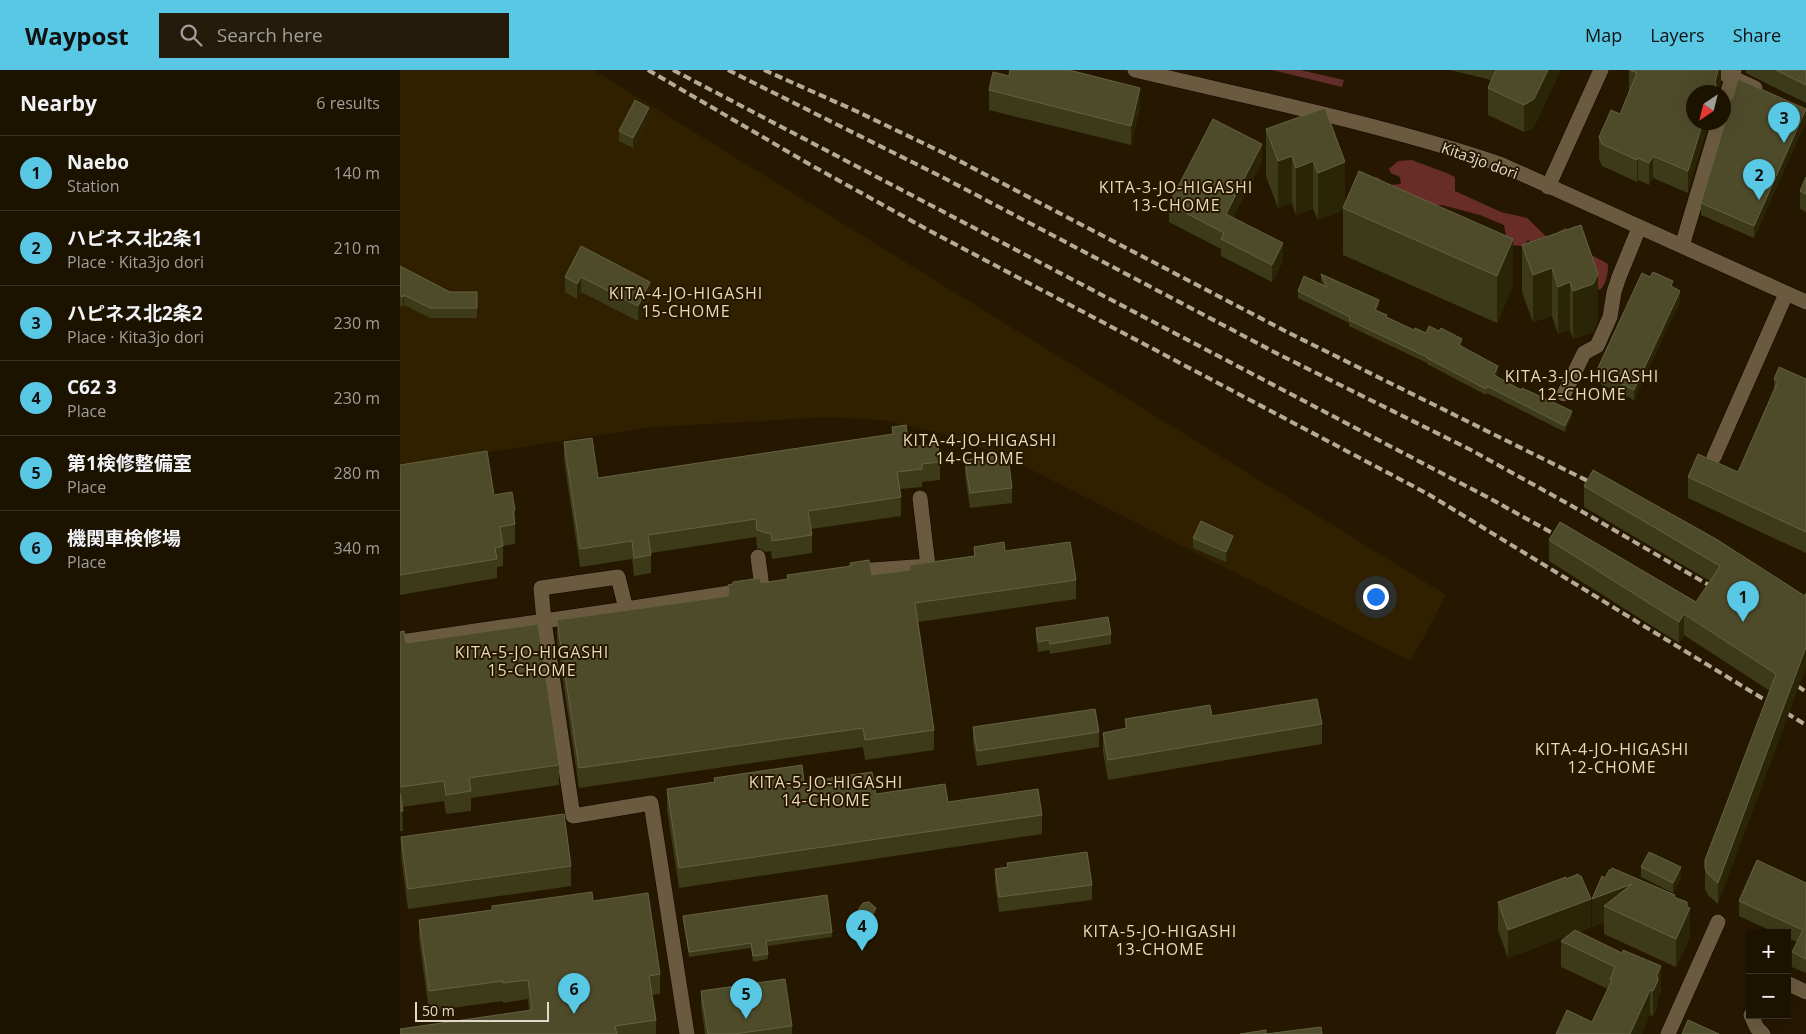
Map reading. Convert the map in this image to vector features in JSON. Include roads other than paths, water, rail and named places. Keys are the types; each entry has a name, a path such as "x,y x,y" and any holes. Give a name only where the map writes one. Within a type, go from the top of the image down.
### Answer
{"street":[{"name":"Kita3jo dori","path":"1135,70 1192,76 1452,148 1500,164 1806,302"},
{"path":"1548,187 1601,70"},
{"path":"1716,70 1733,74 1765,92"},
{"path":"1682,246 1717,130"},
{"path":"1564,394 1584,353 1597,346 1610,317 1614,292 1639,228"},
{"path":"1714,457 1786,294"},
{"path":"836,576 872,570 928,566 920,498"},
{"path":"758,557 762,587"},
{"path":"626,610 618,577 541,588 544,621 573,816 651,803 688,1034"},
{"path":"400,642 626,610 780,584"},
{"path":"1668,1034 1718,922"},
{"path":"1791,985 1806,992"},
{"path":"1754,1019 1757,1028 1763,1034"}],"railway":[{"path":"648,70 809,164 930,231 1428,494 1806,725"},
{"path":"673,70 1489,498 1565,540"},
{"path":"728,70 944,178 1278,354 1471,450 1721,592"},
{"path":"764,70 950,156 1289,333 1598,486"},
{"path":"1788,679 1806,692"}],"place":[{"name":"ハピネス北2条2","path":"1784,143"},
{"name":"ハピネス北2条1","path":"1759,200"},
{"name":"Naebo","path":"1743,622"},
{"name":"C62 3","path":"862,951"},
{"name":"機関車検修場","path":"574,1014"},
{"name":"第1検修整備室","path":"746,1019"}],"district":[{"name":"KITA-3-JO-HIGASHI 13-CHOME","path":"1176,196"},
{"name":"KITA-4-JO-HIGASHI 15-CHOME","path":"686,302"},
{"name":"KITA-3-JO-HIGASHI 12-CHOME","path":"1582,385"},
{"name":"KITA-4-JO-HIGASHI 14-CHOME","path":"980,449"},
{"name":"KITA-5-JO-HIGASHI 15-CHOME","path":"532,661"},
{"name":"KITA-4-JO-HIGASHI 12-CHOME","path":"1612,758"},
{"name":"KITA-5-JO-HIGASHI 14-CHOME","path":"826,791"},
{"name":"KITA-5-JO-HIGASHI 13-CHOME","path":"1160,940"}]}
